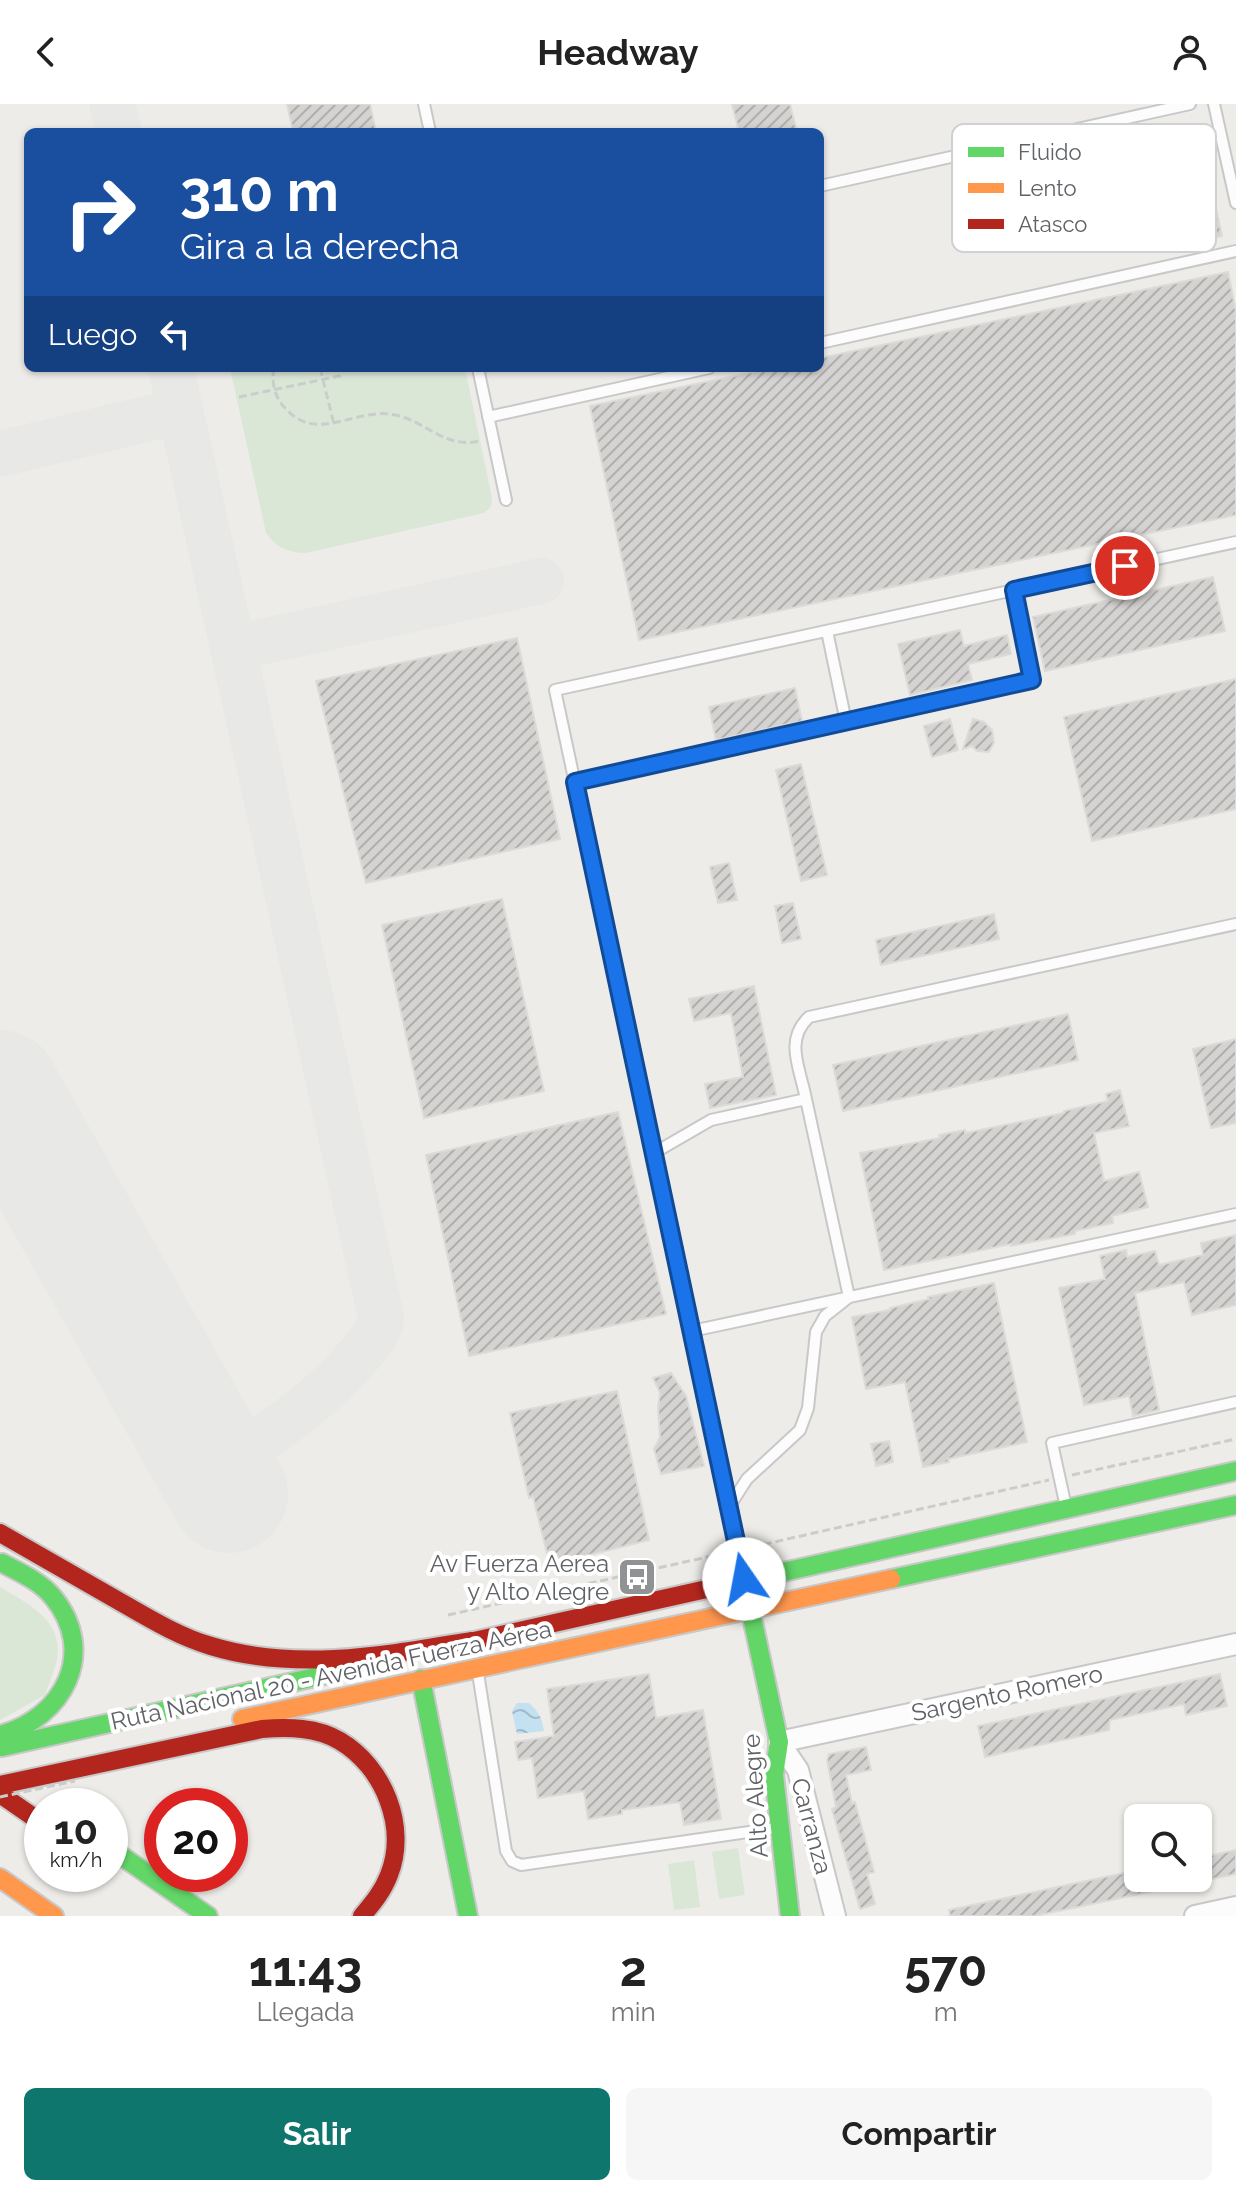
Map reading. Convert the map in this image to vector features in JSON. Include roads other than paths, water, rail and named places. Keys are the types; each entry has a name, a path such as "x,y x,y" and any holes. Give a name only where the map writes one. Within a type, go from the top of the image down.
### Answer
{"main road":[{"name":"Ruta Nacional 20 - Avenida Fuerza Aérea","path":"4,1742 1236,1471"},
{"name":"Ruta Nacional 20 - Avenida Fuerza Aérea","path":"0,1772 45,1769 421,1679 1236,1505"},
{"path":"0,1533 173,1632 238,1653 286,1661 328,1661 472,1641"},
{"path":"0,1562 52,1595 71,1627 74,1646 68,1681 51,1707 4,1742"},
{"name":"Alto Alegre","path":"744,1579 779,1742 774,1775 790,1916"},
{"path":"421,1679 468,1916"},
{"path":"0,1786 45,1769 262,1729 301,1729 338,1740 357,1752 384,1787 392,1807 396,1832 390,1873 382,1892 362,1916"},
{"path":"0,1786 24,1799"},
{"path":"0,1796 24,1811"},
{"path":"128,1860 208,1916"},
{"path":"0,1878 54,1916"},
{"path":"0,1898 25,1916"}],"street":[{"name":"Sargento Romero","path":"779,1742 1236,1644"},
{"name":"Carranza","path":"779,1742 798,1770 835,1916"},
{"path":"1195,1916 1236,1907"}],"lane":[{"path":"424,104 429,128"},
{"path":"1100,124 1190,104"},
{"path":"1214,104 1236,203"},
{"path":"824,185 952,157"},
{"path":"824,342 1236,251"},
{"path":"479,372 506,500"},
{"path":"488,417 691,372"},
{"path":"744,1579 555,690 1236,542"},
{"path":"575,782 1032,680 1014,590"},
{"path":"827,631 846,722"},
{"path":"849,1297 794,1040 798,1027 809,1017 1236,924"},
{"path":"654,1153 711,1120 806,1099"},
{"path":"692,1331 1236,1214"},
{"path":"729,1507 747,1479 800,1430 808,1408 816,1332 825,1316 849,1297"},
{"path":"1066,1508 1052,1443 1236,1402"},
{"path":"477,1668 506,1851 512,1861 521,1865 778,1828"}],"water":[{"path":"517,1703 532,1706 540,1716 544,1731 517,1734 512,1711"}],"place":[{"name":"Av Fuerza Aerea y Alto Alegre","path":"637,1577"}]}
